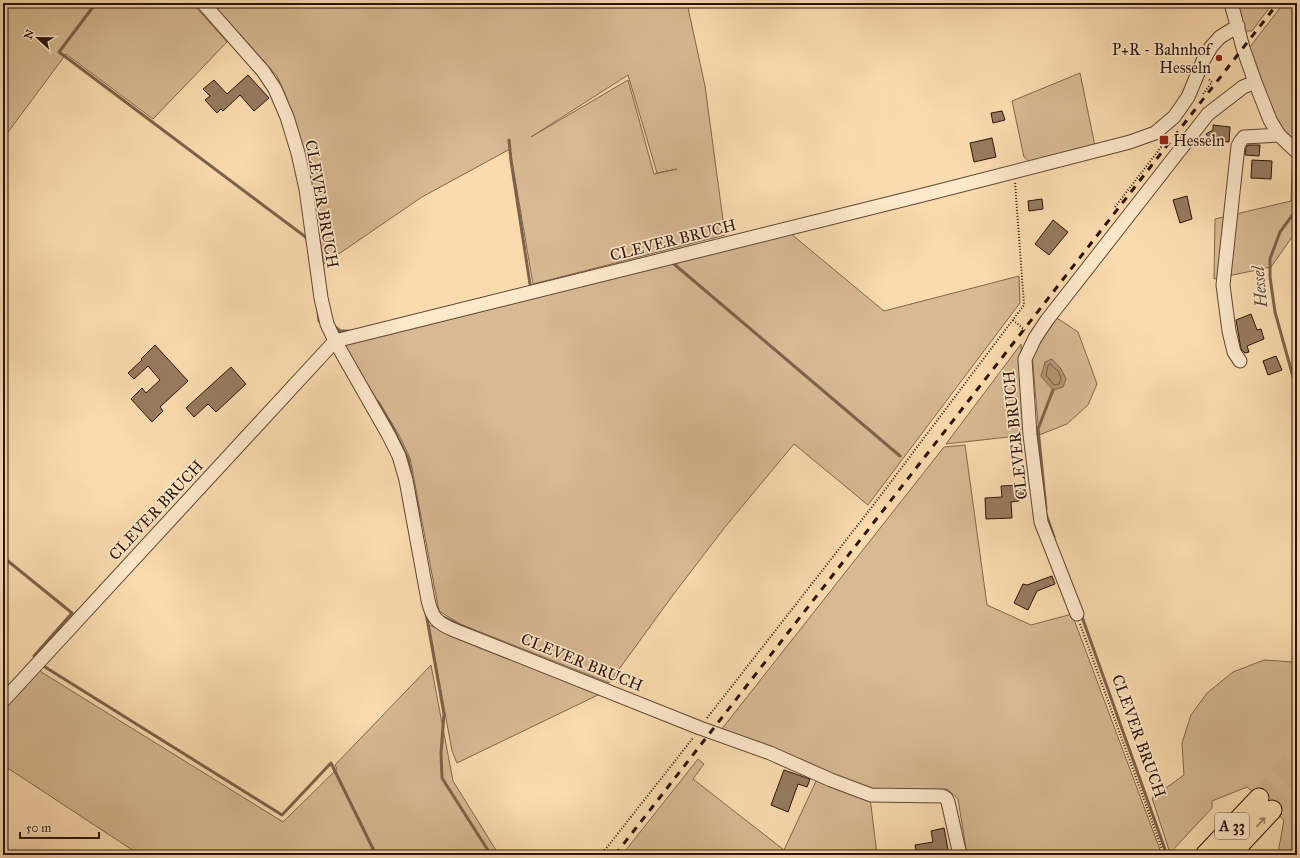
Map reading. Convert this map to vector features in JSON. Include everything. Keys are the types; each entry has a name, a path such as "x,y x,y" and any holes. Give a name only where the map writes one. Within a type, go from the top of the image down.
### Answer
{"highway":[{"name":"A 33","path":"1206,855 1265,804 1230,855"}],"street":[{"name":"CLEVER BRUCH","path":"203,3 263,71 275,88 283,106 298,153 306,189 323,311 335,341 399,456 406,480 428,600 435,619 442,625 700,728 770,753 831,780 872,795 942,796 946,798 948,802 960,855"},
{"path":"1230,3 1254,82 1270,120 1279,135 1295,150"},
{"name":"CLEVER BRUCH","path":"3,701 335,341 916,197 1130,142 1155,133 1174,117 1188,98 1203,61 1211,47 1220,37 1238,26"},
{"name":"CLEVER BRUCH","path":"1076,614 1041,522 1030,435 1025,359 1035,338 1047,320 1208,114 1243,87 1254,82"},
{"path":"1240,361 1234,352 1229,332 1223,284 1238,146 1244,137 1279,135"}],"path":[{"path":"1200,97 1209,85"},
{"path":"1115,207 1171,134"},
{"path":"601,855 875,503 1024,305 1017,171"},
{"path":"1013,320 1035,338"},
{"name":"CLEVER BRUCH","path":"1076,614 1162,848"}],"shaded area":[{"path":"3,3 192,3 227,42 153,119 66,54 3,139"},
{"path":"212,3 687,3 705,86 725,235 533,284 510,149 422,197 324,264 307,168 295,121 277,76","holes":["628,75 657,173 677,169 654,174 628,80 531,137"]},
{"path":"1236,3 1273,3 1252,31 1244,31"},
{"path":"1284,3 1297,3 1297,230 1271,267 1214,279 1215,219 1291,201 1293,144 1276,125 1249,48"},
{"path":"1080,73 1095,146 1031,163 1024,157 1012,101"},
{"path":"790,233 884,311 1019,276 1020,303 868,505 794,444 725,527 609,683 460,624 439,611 410,458 399,435 343,345"},
{"path":"1057,318 1078,332 1097,384 1088,405 1067,424 1039,435 1032,354"},
{"path":"1021,344 1026,435 946,444"},
{"path":"965,445 987,605 1031,625 1072,614 1162,855 967,855 958,799 947,789 872,792 721,730 944,447"},
{"path":"429,625 602,693 457,763 452,751"},
{"path":"1297,657 1297,855 1275,855 1278,853 1284,820 1247,787 1212,801 1212,808 1170,853 1152,798 1184,775 1182,743 1191,715 1207,693 1233,672 1264,660 1293,662"},
{"path":"431,665 453,781 499,855 140,855 3,765 3,706 38,670 283,822 337,769 335,765"},
{"path":"698,759 704,764 693,779 784,850 818,777 870,797 877,855 622,855"}],"water":[{"path":"1052,359 1061,369 1066,379 1063,387 1053,390 1041,376 1045,362"}],"building":[{"path":"248,75 269,98 254,111 240,95 223,111 221,109 217,113 205,100 210,96 203,89 214,80 227,94"},
{"path":"1002,111 1005,120 993,123 991,113"},
{"path":"1213,125 1230,127 1229,142 1212,141 1206,134 1213,130"},
{"path":"992,138 996,157 974,162 970,143"},
{"path":"1248,145 1260,145 1259,156 1245,155"},
{"path":"1252,160 1272,161 1271,179 1251,178"},
{"path":"1187,196 1192,219 1180,223 1173,200"},
{"path":"1042,199 1043,209 1029,211 1028,201"},
{"path":"1053,220 1068,232 1049,255 1035,244"},
{"path":"1251,314 1257,330 1261,329 1264,339 1247,346 1249,352 1245,353 1241,349 1236,320"},
{"path":"155,345 188,381 160,407 163,411 152,422 131,399 142,388 146,393 160,380 148,366 134,379 128,373"},
{"path":"1276,356 1282,370 1268,375 1263,361"},
{"path":"231,367 246,384 216,412 208,404 194,417 186,408"},
{"path":"1023,485 1024,499 1011,502 1012,518 986,519 985,498 1002,497 1001,486"},
{"path":"1052,576 1055,584 1037,591 1028,610 1014,603 1023,584 1027,585"},
{"path":"784,770 810,779 807,787 798,784 788,812 771,805"},
{"path":"944,828 949,855 917,855 915,845 933,842 931,831"}],"waterway":[{"path":"96,3 59,52 307,238 307,240"},
{"path":"509,140 530,284"},
{"name":"Hessel","path":"1297,209 1280,232 1270,259 1270,277 1275,312 1297,391"},
{"path":"674,264 900,456"},
{"path":"318,311 319,321"},
{"path":"334,326 340,331 349,331"},
{"path":"1046,509 1038,429 1053,390"},
{"path":"378,402 391,424 408,459 419,516"},
{"path":"1046,514 1054,537"},
{"path":"3,557 72,613 34,656"},
{"path":"426,613 444,714 441,753 442,778 491,855"},
{"path":"1081,614 1167,855"},
{"path":"443,617 471,630"},
{"path":"45,667 282,815 331,763 376,855"}],"tunnel":[{"path":"1259,798 1297,755"},
{"path":"1272,810 1297,783"}],"railway":[{"path":"615,855 1278,3"}],"place":[{"name":"P+R - Bahnhof Hesseln","path":"1219,58"},
{"name":"Hesseln","path":"1164,140"}]}
